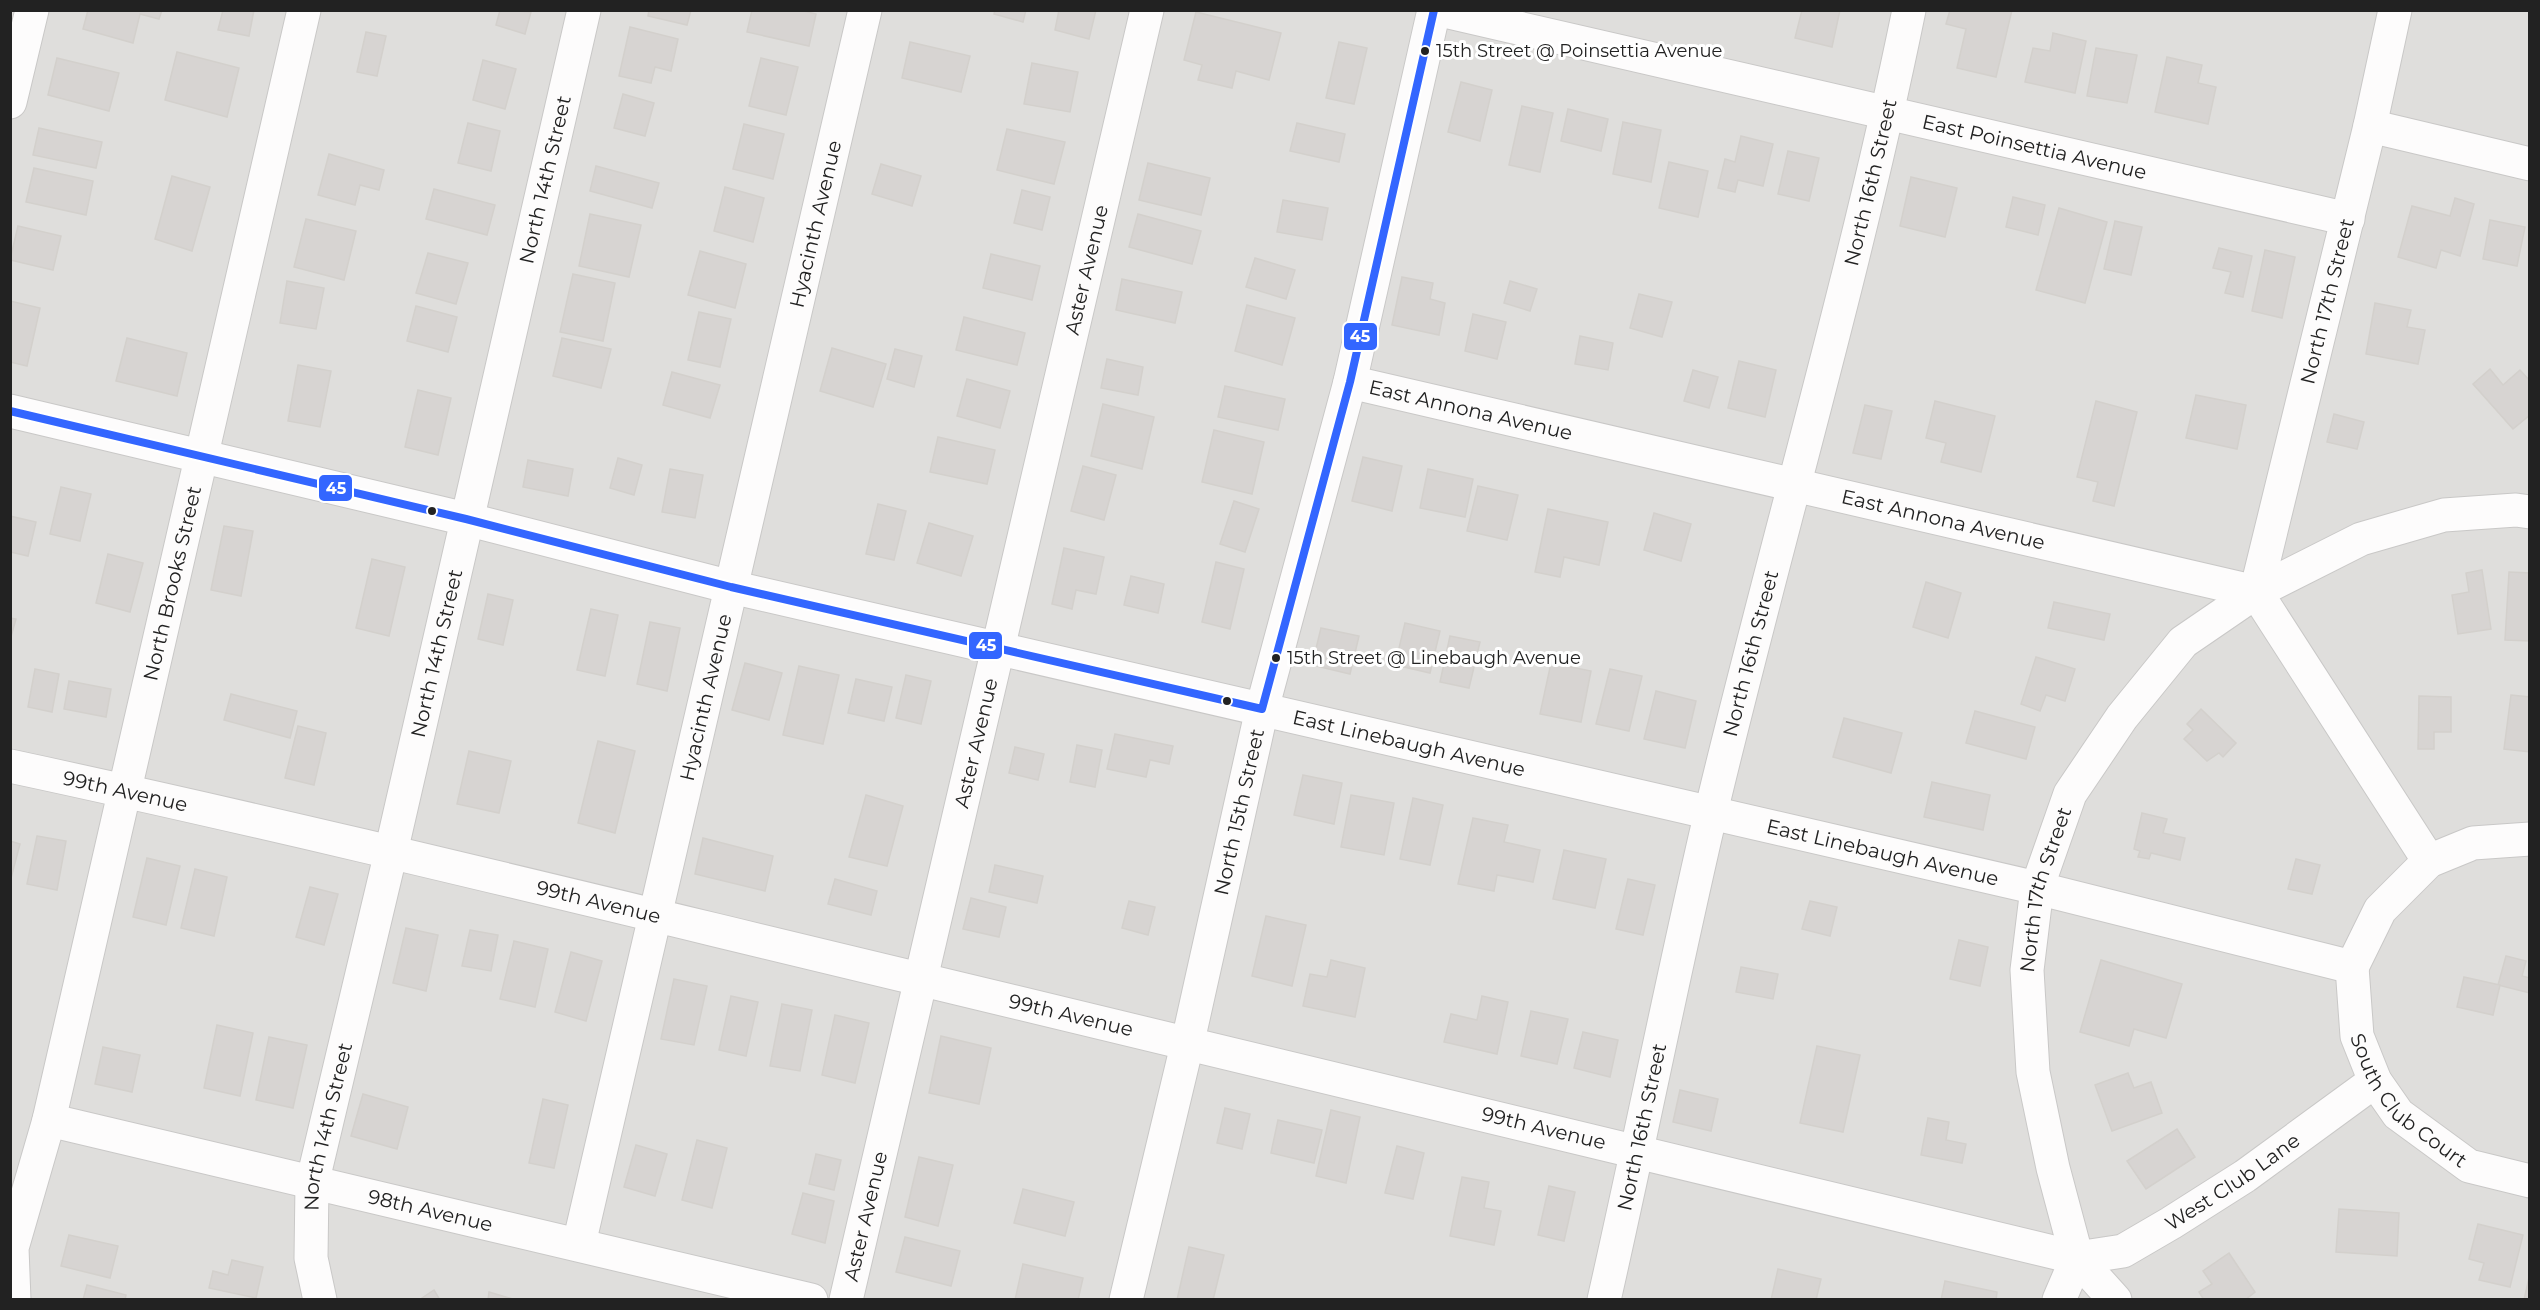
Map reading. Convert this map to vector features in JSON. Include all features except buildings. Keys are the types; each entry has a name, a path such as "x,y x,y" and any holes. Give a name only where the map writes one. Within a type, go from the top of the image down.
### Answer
{"street":[{"path":"10,102 32,10"},
{"name":"North Brooks Street","path":"14,1299 12,1248 49,1120 304,10"},
{"name":"North 14th Street","path":"320,1299 311,1258 312,1184 391,852 584,10"},
{"name":"Hyacinth Avenue","path":"579,1244 866,10"},
{"name":"Aster Avenue","path":"846,1299 1147,10"},
{"name":"North 15th Street","path":"1126,1299 1188,1041 1262,709 1350,382 1434,10"},
{"name":"East Poinsettia Avenue","path":"1440,10 2348,219"},
{"name":"North 16th Street","path":"1604,1299 1711,813 1796,485 1888,113 1909,10"},
{"name":"North 17th Street","path":"2077,1258 2053,1168 2033,1072 2027,970 2037,888 2070,795 2122,717 2183,642 2256,592 2348,219 2395,10"},
{"path":"2370,126 2529,164"},
{"name":"East Annona Avenue","path":"1350,382 2256,592"},
{"name":"East Linebaugh Avenue","path":"10,411 466,519 731,587 2037,888 2352,967"},
{"path":"2429,861 2256,592 2361,539 2444,515 2516,510 2529,512"},
{"name":"99th Avenue","path":"10,766 391,852 1188,1041 2077,1258"},
{"path":"2352,967 2380,910 2429,861 2473,843 2529,839"},
{"name":"South Club Court","path":"2352,967 2357,1036 2375,1081 2398,1114 2469,1167 2529,1181"},
{"name":"West Club Lane","path":"2077,1258 2123,1251 2245,1176 2375,1081"},
{"name":"98th Avenue","path":"49,1120 312,1184 812,1299"},
{"path":"2059,1299 2077,1258 2115,1299"}],"shaded area":[{"path":"11,11 2529,11 2529,1299 11,1299"}],"transit line":[{"name":"45","path":"10,411 466,519 731,587 1262,709 1350,382 1434,10"}],"place":[{"name":"15th Street @ Poinsettia Avenue","path":"1425,51"},
{"name":"15th Street @ Linebaugh Avenue","path":"1276,658"}]}
